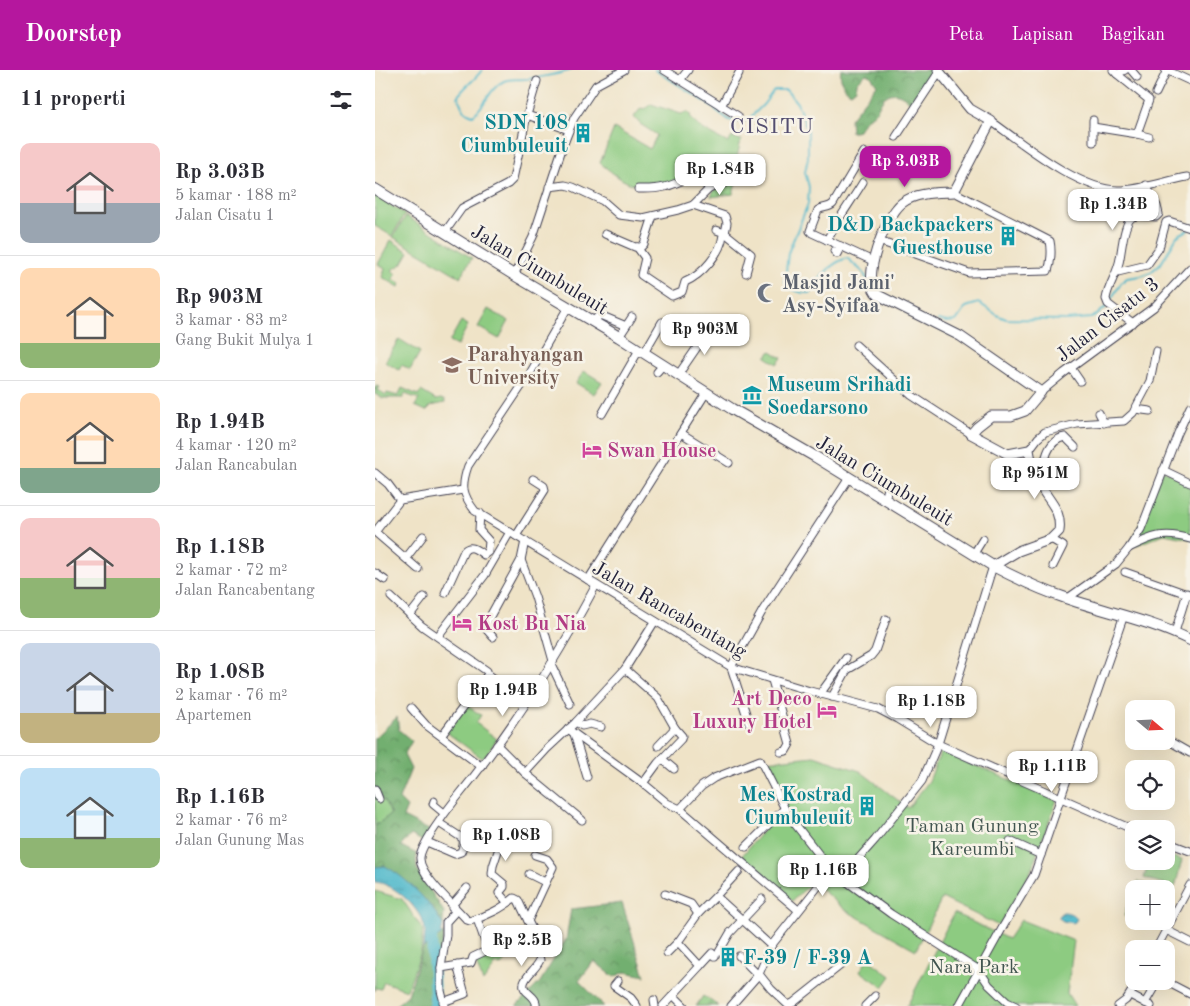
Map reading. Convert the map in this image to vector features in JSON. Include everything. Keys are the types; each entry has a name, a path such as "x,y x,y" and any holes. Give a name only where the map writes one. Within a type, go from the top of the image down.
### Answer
{"main road":[{"name":"Jalan Ciumbuleuit","path":"375,189 642,351 660,369 679,375 732,409 993,566 1016,578 1068,598 1175,632 1190,640"}],"street":[{"path":"514,275 533,237 569,130 593,89 624,70"},
{"path":"664,70 738,116"},
{"path":"680,80 687,70"},
{"path":"1115,72 1125,70"},
{"path":"1131,70 1137,77"},
{"path":"1156,93 1167,70 1190,81"},
{"path":"896,137 938,71 970,109 991,121 1051,164 1099,187 1119,190 1187,177"},
{"path":"1115,72 1149,100 1137,134"},
{"path":"721,106 739,73"},
{"path":"445,232 462,208 508,184 513,179 527,115 537,81"},
{"path":"527,115 569,130"},
{"path":"954,192 991,121"},
{"path":"1093,142 1093,123 1149,137"},
{"path":"864,152 833,204 818,210 810,232 873,261"},
{"path":"638,189 655,190 669,187 698,174 709,189"},
{"path":"549,187 565,185 585,191 603,201 619,214 643,218 693,205 709,189 740,177"},
{"path":"827,240 837,220 846,210 863,182"},
{"path":"1133,323 1107,303 1107,294 1118,272 1124,233 1131,218 1135,216 1156,217 1159,214 1146,185"},
{"path":"879,241 969,273 1048,271 1050,264 1050,241 954,192 918,195 903,202 892,213 879,241 873,261 874,290 960,336 1041,392 1025,411 1011,416 991,416 971,434"},
{"path":"605,234 637,247 645,258 641,276 672,296 682,292 685,282 705,270 722,241 727,223 725,216 693,205"},
{"path":"637,247 644,244 653,216"},
{"path":"1118,272 1147,265 1159,248 1166,222 1169,221 1188,228"},
{"path":"716,230 750,252 746,273"},
{"path":"834,251 837,254 841,246"},
{"path":"1189,270 1190,281"},
{"name":"Jalan Cisatu 3","path":"1041,392 1154,307 1189,270"},
{"path":"445,593 464,551 473,548 484,555 488,552 489,541 479,530 477,512 465,497 463,490 468,466 529,375 568,307"},
{"path":"593,321 600,315 626,326"},
{"path":"619,337 632,317"},
{"path":"602,414 661,322"},
{"path":"679,375 713,324"},
{"path":"856,345 911,395 971,434 1007,454 1029,450 1037,438 1045,432 1077,424 1124,421 1135,409 1150,381 1156,351"},
{"path":"1071,368 1080,381"},
{"path":"588,580 706,393"},
{"path":"1068,598 1116,564 1129,548 1141,528 1190,407"},
{"path":"1135,409 1150,411"},
{"path":"1099,413 1104,423"},
{"path":"681,433 729,463"},
{"path":"1037,479 1044,477 1045,457 1052,444 1065,437 1075,447"},
{"path":"842,877 875,840 922,780 938,744 993,566 1018,551 1051,539 1059,531 1059,515 1037,479 1029,450"},
{"path":"1163,470 1190,483"},
{"path":"375,473 388,484 400,500"},
{"path":"749,722 731,667 768,602 849,478"},
{"path":"438,636 485,575 545,490 544,486 533,479"},
{"path":"885,481 888,488 885,500"},
{"path":"418,569 375,532 400,500 463,490"},
{"name":"Jalan Rancabentang","path":"477,512 731,667 820,694 878,709 938,744 1125,826"},
{"path":"1129,548 1150,537 1164,534 1178,535 1190,539"},
{"path":"406,558 423,536"},
{"path":"973,554 983,539"},
{"path":"1051,539 1063,546 1053,566"},
{"path":"493,637 486,629 488,620 521,560 525,542"},
{"path":"521,560 535,597 552,663 570,704"},
{"path":"1125,572 1188,594 1175,632"},
{"path":"375,573 385,580"},
{"path":"545,948 537,939 517,898 470,922 446,898 425,872 419,860 444,813 482,767 565,643 596,585"},
{"path":"391,597 422,626 487,671 488,674 526,702"},
{"path":"410,615 424,597"},
{"path":"959,1006 1034,875 1062,799 1124,615"},
{"path":"832,697 847,670 871,656 875,651 886,619"},
{"path":"525,773 547,748 571,731 625,669 655,621"},
{"path":"820,694 846,658"},
{"path":"625,669 658,698 682,737 643,783"},
{"path":"442,735 488,674"},
{"path":"772,680 790,744 786,751 781,752"},
{"path":"411,708 426,725 442,735 482,767"},
{"path":"577,722 582,726 590,724 601,728"},
{"path":"659,746 675,728"},
{"path":"571,731 587,776"},
{"path":"571,731 643,783 667,803 680,809 798,910"},
{"path":"1175,744 1190,752"},
{"path":"497,745 525,773 582,820"},
{"path":"662,759 674,769"},
{"path":"680,809 701,786 714,778 760,760 784,809 831,870 891,914 979,970 989,986 1007,1002 1016,1006"},
{"path":"375,789 379,799"},
{"path":"434,800 433,804 444,813"},
{"path":"746,847 784,809"},
{"path":"427,842 455,854 461,852 464,840 439,823"},
{"path":"491,838 500,845 492,874 504,884 499,893 508,904"},
{"path":"1010,841 1041,855"},
{"path":"1175,845 1190,851"},
{"path":"528,921 544,884 553,870 552,864 547,859 535,855"},
{"path":"731,1006 759,974 771,946 831,870"},
{"path":"667,953 678,942 699,914 739,871"},
{"path":"529,874 544,884 551,892"},
{"path":"1175,913 1190,885"},
{"path":"453,904 467,888"},
{"path":"665,894 691,904 699,914"},
{"path":"716,896 771,946"},
{"path":"446,898 446,902 456,911 446,922 441,968 441,991 444,1004 465,994 457,965"},
{"path":"663,1006 712,953 717,954 730,933 762,899"},
{"path":"441,968 471,963 472,958 488,950 477,919"},
{"path":"1161,940 1166,930 1190,942"},
{"path":"536,1006 535,998 523,986 540,960 531,944 537,939"},
{"path":"678,942 700,966"},
{"path":"739,956 759,974 787,1005 794,1005 841,965"},
{"path":"618,981 615,986 631,998 637,1006"},
{"path":"1175,986 1190,994"},
{"path":"1120,1005 1133,990"},
{"path":"1130,995 1148,1005 1154,990"},
{"path":"673,995 684,1006"},
{"path":"865,1006 875,996"}],"green space":[{"path":"841,70 935,70 935,74 913,106 907,99 899,95 887,95 875,113 865,120 859,130 851,132 850,119 877,85 871,76 866,74 851,93 842,83"},
{"path":"651,104 681,114 686,112 690,114 695,123 700,127 728,143 732,137 741,140 732,179 710,187 701,173 657,186 638,185 622,179 600,163 614,128 650,149 657,135 640,124 634,117 641,108 645,109"},
{"path":"736,183 733,194 711,197 715,188"},
{"path":"375,195 405,214 392,236 375,226"},
{"path":"406,216 472,258 460,277 393,237"},
{"path":"391,240 409,252 402,264 392,270 396,274 393,279 401,284 399,287 382,277 385,269 378,264"},
{"path":"488,309 509,321 499,339 478,327"},
{"path":"461,321 468,325 457,346 449,342"},
{"path":"399,339 420,352 410,370 402,365 399,370 385,362"},
{"path":"771,351 782,358 777,364 766,357"},
{"path":"584,371 602,382 594,394 576,383"},
{"path":"376,386 380,387 378,390 386,395 387,393 398,396 402,388 418,395 421,391 436,400 441,399 445,401 445,403 431,406 426,411 415,406 419,399 405,394 403,398 382,398 375,394"},
{"path":"1163,470 1190,483 1190,539 1164,534 1129,548"},
{"path":"466,705 481,715 476,723 497,739 483,759 446,732"},
{"path":"397,717 399,730 412,741 404,755 411,769 399,799 407,807 403,817 429,830 424,842 411,835 401,846 417,854 417,869 444,912 443,925 438,916 409,886 385,866 375,867 375,826 391,814 375,785 375,738"},
{"name":"Taman Gunung Kareumbi","path":"941,751 1057,800 1030,873 999,926 942,898 916,950 845,910 813,882 792,901 741,857 786,803 766,761 814,756 860,771 908,808 929,781"},
{"path":"375,785 391,814 375,826"},
{"path":"1175,858 1182,860 1175,887 1175,880 1151,880 1144,878 1146,870 1175,870"},
{"path":"375,891 402,899 423,930 421,952 407,990 384,982 381,989 376,988 375,991"},
{"path":"622,903 645,976 625,972 614,977 594,961 579,981 604,1006 516,1006 540,982 566,939 571,909"},
{"name":"Nara Park","path":"954,913 1008,939 1021,920 1074,941 1067,993 1075,1006 907,1006"},
{"path":"445,932 437,979 440,1006 395,1006 408,995 423,948"},
{"path":"516,933 520,943 509,951 510,956 500,966 496,964 483,982 474,958 482,955"},
{"path":"868,959 891,976 883,987 860,971"},
{"path":"703,996 719,1006 696,1006"}],"water":[{"path":"385,866 418,892 443,925 441,935 423,948 425,929 419,914 398,892 375,882 375,867"},
{"path":"1063,912 1071,914 1077,919 1074,923 1063,921 1059,918"}],"waterway":[{"path":"482,70 458,96 463,108 473,115 495,88 504,81 541,77 571,70"},
{"path":"655,70 704,101 729,120 742,122 750,118 764,104 774,90 786,90 797,103 808,132 808,158 805,172 809,187 808,204 788,253 785,281 788,288 803,293 810,293 830,268 847,258 863,272 868,281"},
{"path":"1109,302 1122,282 1127,278 1151,272 1162,262 1177,236 1188,230"},
{"path":"938,320 956,321 966,307 979,303 1006,319 1067,320 1091,318 1107,306"},
{"path":"431,926 435,1006"}],"place":[{"name":"SDN 108 Ciumbuleuit","path":"583,133"},
{"name":"D&D Backpackers Guesthouse","path":"1008,236"},
{"name":"Masjid Jami' Asy-Syifaa","path":"767,293"},
{"name":"Parahyangan University","path":"452,365"},
{"name":"Museum Srihadi Soedarsono","path":"752,395"},
{"name":"Swan House","path":"592,450"},
{"name":"Kost Bu Nia","path":"462,623"},
{"name":"Art Deco Luxury Hotel","path":"827,710"},
{"name":"Mes Kostrad Ciumbuleuit","path":"867,806"},
{"name":"F-39 / F-39 A","path":"728,957"}],"district":[{"name":"CISITU","path":"772,125"}]}
